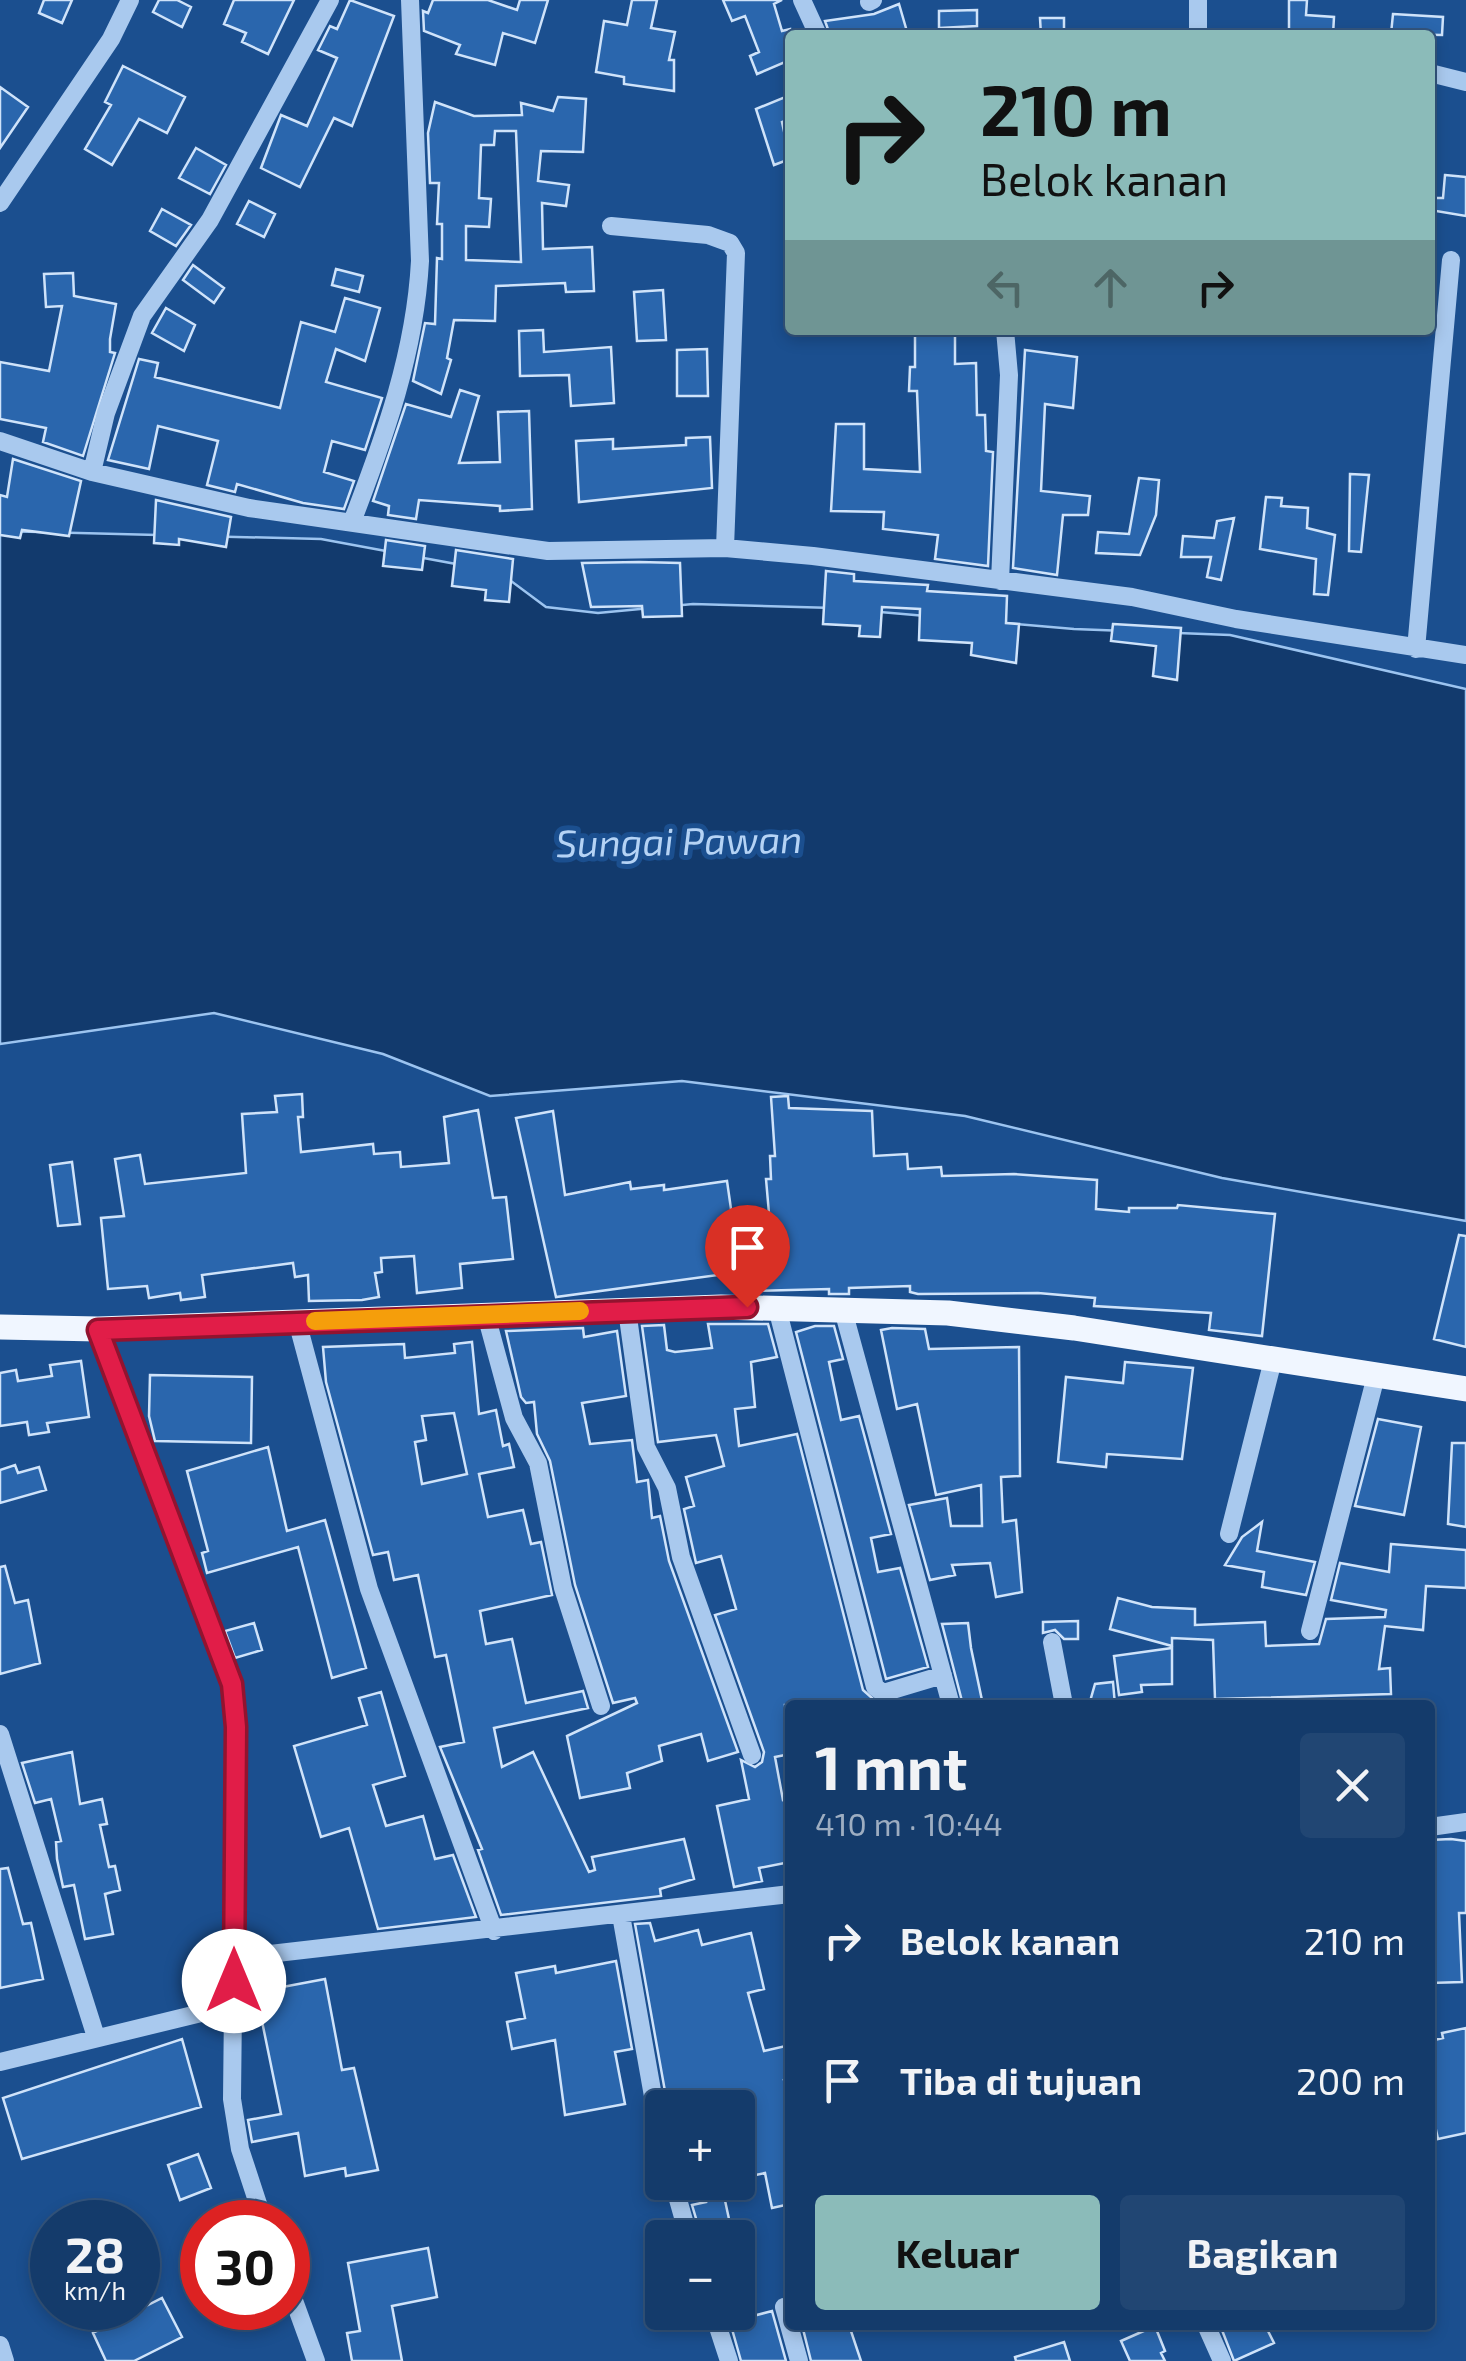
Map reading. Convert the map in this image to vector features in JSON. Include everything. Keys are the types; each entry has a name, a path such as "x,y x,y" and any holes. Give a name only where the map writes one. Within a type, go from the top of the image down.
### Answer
{"main road":[{"path":"0,1328 98,1330 627,1310 778,1308 948,1313 1074,1328 1466,1390"}],"street":[{"path":"0,203 112,39 130,0"},
{"path":"92,472 116,384 142,316 228,189 330,0"},
{"path":"352,522 388,426 418,302 420,261 410,0"},
{"path":"802,0 816,30"},
{"path":"1198,0 1198,30"},
{"path":"1435,74 1466,82"},
{"path":"611,226 708,235 730,243 736,253 724,548"},
{"path":"1416,649 1451,260"},
{"path":"1000,581 1009,375 1005,335"},
{"path":"0,441 92,472 249,508 548,551 724,548 1132,596 1236,619 1466,655"},
{"path":"778,1308 875,1687 883,1693 943,1675"},
{"path":"627,1310 646,1447 667,1488 681,1557 752,1754"},
{"path":"843,1310 950,1700"},
{"path":"486,1314 514,1418 538,1463 559,1572 602,1706"},
{"path":"297,1321 369,1590 494,1931"},
{"path":"98,1330 232,1684 236,1727 234,2117 258,2200"},
{"path":"1229,1534 1272,1360"},
{"path":"1310,1631 1376,1376"},
{"path":"1052,1642 1063,1700"},
{"path":"0,1734 96,2037"},
{"path":"1435,1826 1466,1822"},
{"path":"234,1958 785,1895"},
{"path":"621,1915 652,2090"},
{"path":"0,2062 234,2005"},
{"path":"305,2330 316,2361"},
{"path":"718,2330 729,2361"},
{"path":"791,2330 800,2361"},
{"path":"1208,2330 1222,2361"},
{"path":"0,2345 6,2361"}],"water":[{"name":"Sungai Pawan","path":"0,531 321,539 499,572 546,607 598,613 693,604 834,608 1074,629 1230,635 1466,689 1466,1221 1222,1178 965,1116 682,1081 490,1096 383,1054 214,1013 0,1044"}],"building":[{"path":"44,0 72,0 62,23 39,13"},
{"path":"159,0 177,0 191,7 182,27 153,12"},
{"path":"234,0 294,0 268,54 242,42 246,33 224,24"},
{"path":"350,0 394,16 352,126 334,118 300,187 261,168 281,115 307,126 337,58 318,50 330,26 337,29"},
{"path":"433,0 488,0 517,10 520,0 548,0 535,43 503,33 495,65 456,54 460,45 424,31 423,11 428,13"},
{"path":"632,0 657,0 651,28 675,32 669,60 674,60 674,91 624,84 624,77 596,72 604,21 627,25"},
{"path":"723,0 782,0 774,4 782,31 785,30 785,62 757,74 750,56 759,52 745,16 732,21"},
{"path":"1289,0 1307,0 1306,15 1334,17 1333,30 1289,30"},
{"path":"899,4 907,30 828,30 825,21 874,14"},
{"path":"977,10 977,26 939,28 939,11"},
{"path":"1393,14 1443,17 1442,35 1435,35 1435,30 1391,30"},
{"path":"1040,18 1064,18 1064,30 1041,30"},
{"path":"123,66 185,97 167,133 139,119 112,165 85,149 111,105 105,102"},
{"path":"0,87 28,107 0,148"},
{"path":"558,97 586,99 583,152 541,151 538,181 569,185 566,206 542,203 543,249 592,247 594,291 566,292 565,283 496,286 495,321 454,320 447,358 451,360 441,394 413,381 425,323 435,324 437,258 442,259 442,224 437,224 439,183 430,183 428,133 435,102 474,116 522,115 521,103 553,111","holes":["495,131 516,131 521,262 466,260 466,226 489,227 491,199 479,198 481,145 494,145"]},
{"path":"785,97 785,161 774,165 756,109"},
{"path":"196,148 226,165 210,194 179,178"},
{"path":"1445,175 1466,177 1466,216 1435,211 1435,198 1443,198"},
{"path":"249,201 275,214 264,237 237,224"},
{"path":"162,209 191,225 176,246 150,231"},
{"path":"193,265 224,288 214,303 183,280"},
{"path":"336,269 363,276 359,292 332,285"},
{"path":"73,273 74,296 116,304 110,339 110,352 115,353 83,456 43,442 46,428 0,419 0,362 49,371 62,306 46,307 44,274"},
{"path":"663,290 666,340 637,341 634,292"},
{"path":"345,298 380,308 365,361 336,349 326,382 382,398 365,450 332,441 324,472 354,481 344,509 303,503 237,484 235,492 207,485 218,441 158,426 149,469 108,460 139,359 158,363 155,377 280,408 301,322 335,332"},
{"path":"166,308 195,325 184,351 152,333"},
{"path":"543,330 544,352 611,347 614,403 571,406 569,375 520,376 519,331"},
{"path":"915,335 955,335 955,364 976,363 977,415 985,415 986,451 993,452 988,566 935,559 938,535 883,529 884,512 831,511 836,424 864,424 864,469 920,472 917,391 909,391 910,367 915,367"},
{"path":"707,349 708,396 677,396 677,350"},
{"path":"1025,350 1077,357 1073,408 1045,404 1041,491 1090,496 1088,515 1063,515 1057,575 1013,568"},
{"path":"460,390 479,396 459,463 500,462 498,412 529,411 532,509 500,511 500,506 419,500 416,519 388,515 389,506 373,501 406,404 451,417"},
{"path":"710,437 712,488 579,502 576,441 613,439 613,449 686,445 686,438"},
{"path":"13,459 81,481 69,536 22,530 20,538 0,535 0,495 7,497"},
{"path":"1350,474 1369,475 1361,552 1349,551"},
{"path":"1139,478 1159,480 1156,515 1140,555 1096,553 1098,532 1129,534"},
{"path":"1266,497 1282,498 1281,506 1308,508 1307,528 1335,535 1328,595 1314,594 1316,559 1260,549"},
{"path":"156,500 231,517 226,547 179,539 179,545 154,543"},
{"path":"1234,518 1221,580 1207,577 1211,557 1181,557 1183,536 1214,538 1217,521"},
{"path":"386,540 425,546 422,570 383,566"},
{"path":"456,550 513,559 509,602 485,600 486,590 452,586"},
{"path":"582,563 680,563 682,616 643,617 642,606 591,607"},
{"path":"826,571 854,574 854,581 928,585 927,591 1007,596 1006,623 1019,624 1016,663 971,655 972,643 919,640 920,609 882,607 880,637 859,636 860,626 823,624"},
{"path":"1113,624 1181,628 1177,680 1153,676 1156,646 1111,641"},
{"path":"302,1094 303,1117 298,1117 301,1152 373,1144 374,1154 400,1152 401,1167 449,1163 444,1117 478,1110 493,1198 506,1197 513,1259 460,1264 462,1288 417,1293 414,1256 381,1258 382,1272 375,1273 379,1297 362,1300 309,1301 308,1275 295,1277 293,1263 202,1275 205,1297 181,1300 180,1293 149,1298 147,1286 108,1289 101,1218 124,1216 115,1159 140,1155 145,1184 246,1173 242,1114 277,1112 275,1096"},
{"path":"788,1096 789,1108 872,1111 874,1156 907,1154 908,1169 941,1167 942,1176 1014,1174 1097,1180 1096,1209 1129,1212 1129,1208 1178,1205 1275,1214 1262,1336 1209,1330 1211,1313 1094,1306 1095,1298 1038,1293 918,1294 910,1292 910,1286 849,1288 849,1294 829,1294 829,1289 748,1291 747,1272 774,1271 766,1179 771,1179 770,1156 775,1156 771,1097"},
{"path":"553,1111 565,1195 630,1182 631,1189 664,1185 664,1190 727,1181 740,1272 556,1297 516,1118"},
{"path":"72,1162 80,1224 58,1226 50,1165"},
{"path":"1459,1235 1466,1236 1466,1347 1434,1339"},
{"path":"708,1324 768,1324 777,1357 751,1362 755,1407 735,1409 739,1446 797,1434 863,1690 874,1700 785,1700 785,1755 775,1757 785,1800 785,1863 759,1868 762,1881 734,1887 717,1806 749,1799 741,1760 755,1767 762,1762 764,1752 715,1615 736,1609 721,1556 696,1563 684,1509 694,1506 686,1477 724,1466 716,1435 658,1442 642,1326 664,1325 667,1350 712,1348"},
{"path":"834,1326 843,1359 829,1362 841,1420 859,1416 891,1534 871,1538 878,1572 900,1568 928,1667 886,1679 796,1332"},
{"path":"583,1328 584,1337 617,1331 626,1396 582,1403 590,1444 632,1440 637,1482 648,1480 652,1518 660,1516 669,1561 738,1752 708,1761 701,1734 659,1746 662,1761 627,1773 630,1788 580,1798 567,1736 637,1703 635,1698 613,1703 575,1585 550,1461 537,1434 534,1402 526,1403 521,1397 506,1331"},
{"path":"925,1329 929,1349 1019,1347 1020,1476 1001,1477 1003,1522 1016,1520 1022,1592 996,1597 990,1563 952,1565 955,1575 930,1580 909,1505 947,1498 951,1526 982,1526 981,1485 936,1495 917,1404 897,1409 881,1330"},
{"path":"472,1342 479,1414 496,1410 503,1446 509,1444 514,1467 479,1474 488,1517 523,1510 531,1544 541,1542 552,1595 480,1611 486,1644 512,1639 526,1703 583,1691 588,1708 494,1728 502,1767 533,1752 589,1872 595,1870 592,1857 684,1839 694,1879 660,1889 661,1896 501,1915 478,1850 482,1849 440,1747 464,1742 446,1655 435,1657 418,1575 394,1580 388,1552 373,1555 326,1382 323,1347 404,1344 405,1358 455,1353 454,1344","holes":["454,1413 467,1474 422,1484 415,1442 426,1440 422,1416"]},
{"path":"81,1361 89,1417 47,1423 49,1432 29,1435 27,1422 0,1426 0,1373 16,1370 18,1381 52,1376 50,1365"},
{"path":"1125,1362 1193,1368 1182,1459 1107,1454 1106,1467 1058,1462 1066,1377 1123,1383"},
{"path":"150,1375 252,1377 251,1443 155,1441 149,1416"},
{"path":"1378,1419 1421,1427 1404,1515 1355,1506"},
{"path":"1452,1443 1466,1443 1466,1527 1448,1524"},
{"path":"268,1447 287,1531 325,1520 366,1668 332,1678 298,1547 207,1573 202,1553 208,1551 187,1471"},
{"path":"15,1465 18,1473 39,1467 46,1490 0,1503 0,1470"},
{"path":"1262,1522 1257,1551 1315,1562 1306,1595 1262,1587 1264,1572 1225,1565 1242,1537"},
{"path":"1391,1544 1466,1550 1466,1588 1426,1586 1423,1630 1385,1626 1379,1669 1390,1668 1391,1694 1215,1699 1213,1640 1172,1638 1172,1646 1110,1629 1118,1598 1152,1607 1195,1609 1195,1625 1265,1622 1266,1646 1319,1644 1326,1619 1385,1617 1386,1610 1331,1600 1340,1563 1389,1572"},
{"path":"5,1566 15,1603 28,1600 40,1663 0,1674 0,1567"},
{"path":"1078,1621 1078,1639 1064,1639 1055,1630 1043,1633 1043,1622"},
{"path":"254,1623 262,1650 235,1658 225,1631"},
{"path":"968,1623 982,1700 962,1700 942,1624"},
{"path":"1172,1648 1172,1684 1141,1685 1142,1692 1119,1695 1114,1656"},
{"path":"1113,1682 1115,1700 1090,1700 1095,1684"},
{"path":"381,1692 405,1776 373,1785 386,1826 423,1816 435,1859 453,1855 476,1917 378,1929 349,1828 321,1837 294,1746 367,1725 359,1698"},
{"path":"72,1752 80,1804 102,1799 107,1824 100,1825 109,1867 115,1866 120,1890 105,1894 113,1934 85,1939 74,1885 63,1887 56,1842 61,1841 51,1799 35,1803 22,1763"},
{"path":"1435,1840 1466,1841 1466,1913 1459,1913 1462,1982 1435,1983"},
{"path":"8,1868 23,1924 31,1923 43,1979 0,1988 0,1869"},
{"path":"650,1923 655,1941 698,1930 702,1945 751,1933 764,1989 748,1993 764,2051 785,2046 785,2205 772,2208 765,2173 755,2175 755,2090 665,2090 635,1924"},
{"path":"616,1961 632,2049 615,2052 625,2104 565,2115 555,2040 512,2049 507,2022 525,2018 516,1973 555,1966 556,1973"},
{"path":"325,1979 342,2070 354,2068 378,2170 346,2176 345,2168 305,2176 298,2133 252,2142 248,2120 281,2114 256,1992"},
{"path":"1466,2028 1466,2133 1438,2139 1435,2040 1443,2038 1442,2033"},
{"path":"182,2039 201,2107 22,2159 3,2098"},
{"path":"198,2154 211,2188 180,2200 168,2165"},
{"path":"725,2200 729,2219 696,2220 692,2205"},
{"path":"428,2248 437,2297 392,2306 402,2361 352,2361 347,2333 360,2331 348,2263"},
{"path":"160,2299 182,2337 134,2361 106,2361 93,2333 160,2330"},
{"path":"772,2311 786,2361 741,2361 732,2330 755,2330 755,2315"},
{"path":"803,2330 851,2330 861,2361 811,2361"},
{"path":"1146,2330 1157,2330 1165,2361 1130,2361 1121,2341"},
{"path":"1222,2330 1268,2330 1274,2343 1234,2361"},
{"path":"1064,2342 1070,2361 1016,2361 1015,2357"}],"slow traffic":[{"path":"315,1321 580,1311"}],"route":[{"path":"234,1981 236,1727 232,1684 98,1330 747,1307"}]}
